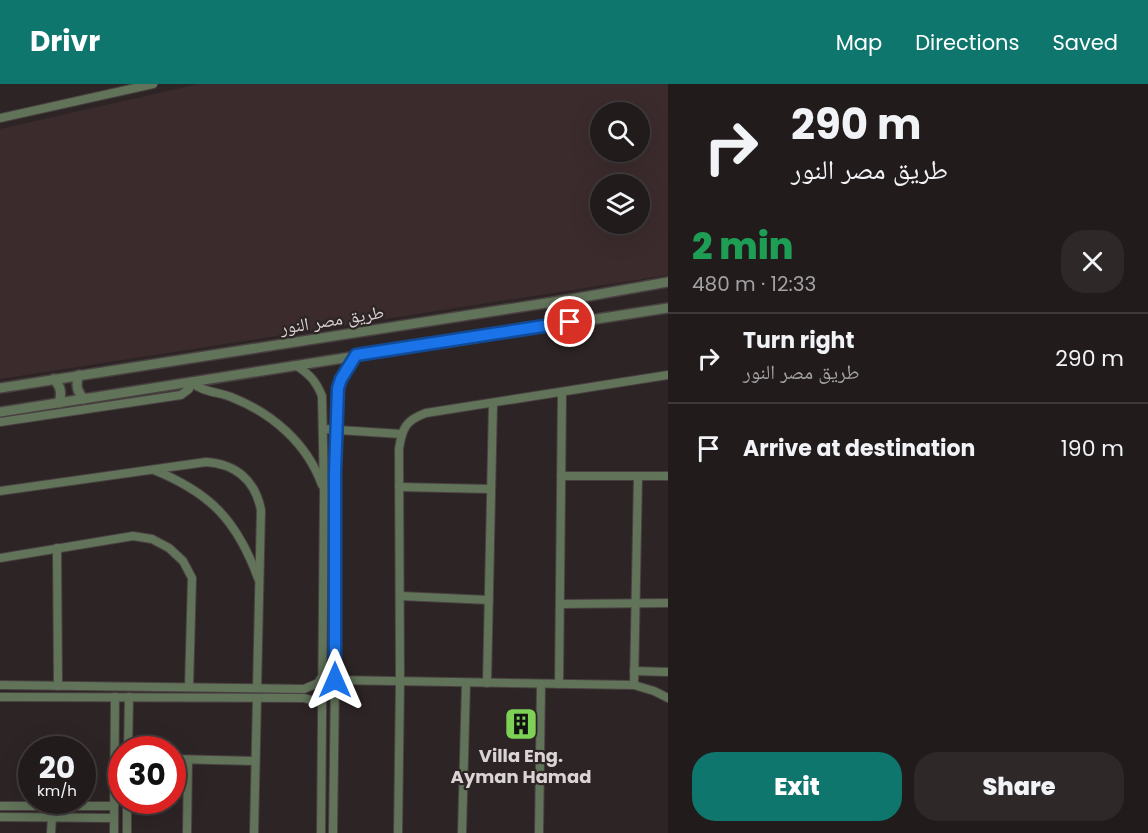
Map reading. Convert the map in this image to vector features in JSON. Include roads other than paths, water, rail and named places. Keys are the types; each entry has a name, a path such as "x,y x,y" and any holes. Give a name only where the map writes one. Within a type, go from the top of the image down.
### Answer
{"street":[{"path":"0,118 153,84"},
{"name":"طريق مصر النور","path":"0,388 572,300 668,282"},
{"path":"0,412 668,308"},
{"path":"333,833 335,429 338,388 356,355"},
{"path":"297,366 309,374 318,385 321,396 324,492 321,833"},
{"path":"79,375 77,388 84,399"},
{"path":"398,833 399,449 401,434 407,424 426,413 668,375"},
{"path":"54,379 61,390 59,403"},
{"path":"0,422 181,395 186,392 191,383"},
{"path":"191,383 246,403 269,417 303,450 316,470 324,492"},
{"path":"559,684 562,393"},
{"path":"487,683 494,403"},
{"path":"322,429 401,434"},
{"path":"0,491 206,462 219,463 236,470 250,483 259,500 261,510 257,688"},
{"path":"153,470 178,480 201,494 221,512 237,533 250,556 260,582"},
{"path":"561,476 668,476"},
{"path":"634,686 638,476"},
{"path":"399,487 491,489"},
{"path":"0,558 133,536 152,539 169,548 183,561 192,578 189,687"},
{"path":"57,548 58,686"},
{"path":"324,558 334,558"},
{"path":"400,596 489,600"},
{"path":"560,604 668,603"},
{"path":"634,671 668,672"},
{"path":"0,685 304,689 318,683 322,677"},
{"path":"335,680 634,686 654,691 668,698"},
{"path":"462,833 466,683"},
{"path":"539,833 540,684"},
{"path":"0,697 304,698 322,704"},
{"path":"115,697 115,736"},
{"path":"128,736 129,697"},
{"path":"254,833 257,698"},
{"path":"187,833 188,760 255,761"},
{"path":"0,806 108,806"},
{"path":"114,814 114,833"},
{"path":"127,814 127,833"},
{"path":"0,817 114,818"},
{"path":"51,833 52,817"}],"place":[{"name":"Villa Eng. Ayman Hamad","path":"521,724"}]}
